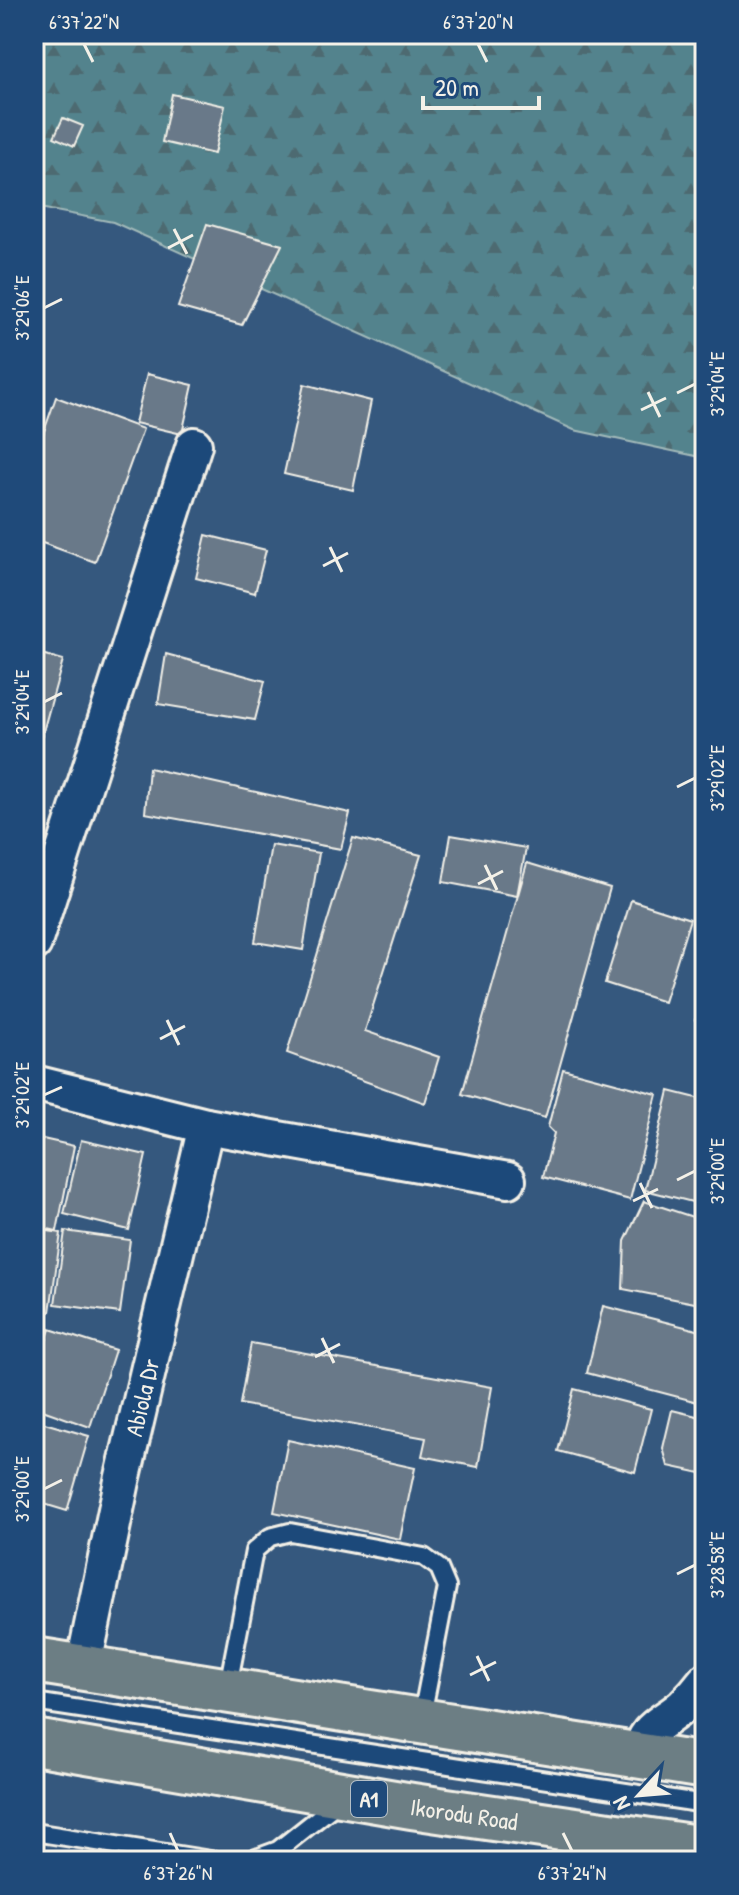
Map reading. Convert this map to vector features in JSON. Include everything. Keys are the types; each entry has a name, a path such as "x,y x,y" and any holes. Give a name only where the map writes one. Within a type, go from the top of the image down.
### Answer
{"highway":[{"path":"34,1660 705,1766"},
{"name":"Ikorodu Road","path":"34,1742 690,1852"}],"street":[{"path":"34,943 194,445"},
{"path":"34,1083 206,1126 508,1180"},
{"name":"Abiola Dr","path":"83,1669 122,1481 206,1126"},
{"path":"640,1757 642,1745 653,1727 682,1706 705,1681"}],"lane":[{"path":"227,1692 254,1551 270,1537 290,1532 424,1557 439,1568 447,1587 421,1723"},
{"path":"34,1702 705,1804"},
{"path":"248,1861 278,1850 347,1795"},
{"path":"34,1832 217,1861"}],"green space":[{"path":"34,34 705,34 705,458 574,430 113,222 34,207"}],"building":[{"path":"172,94 225,106 214,154 162,142"},
{"path":"63,118 83,126 74,146 54,137"},
{"path":"207,224 282,245 242,325 178,307"},
{"path":"705,269 705,293 696,288"},
{"path":"147,374 193,385 182,434 135,423"},
{"path":"304,384 371,401 353,490 284,474"},
{"path":"56,397 143,429 95,562 34,540 34,460"},
{"path":"206,535 266,550 255,593 196,578"},
{"path":"34,652 63,660 34,764"},
{"path":"166,654 265,681 255,720 158,704"},
{"path":"149,768 350,813 341,849 145,813"},
{"path":"451,835 526,848 517,896 443,882"},
{"path":"353,838 421,855 365,1031 439,1057 425,1103 287,1053"},
{"path":"271,845 319,853 303,950 255,942"},
{"path":"527,863 610,888 545,1118 462,1094"},
{"path":"631,900 690,919 664,1002 605,983"},
{"path":"705,1004 705,1027 695,1020"},
{"path":"563,1069 657,1094 630,1200 543,1177 554,1133 548,1127"},
{"path":"669,1091 705,1100 704,1205 645,1190"},
{"path":"34,1137 74,1146 57,1231 34,1226"},
{"path":"81,1140 146,1155 129,1230 64,1214"},
{"path":"644,1201 705,1221 705,1305 623,1289 625,1241"},
{"path":"34,1229 61,1233 50,1312 34,1310"},
{"path":"65,1231 130,1240 120,1313 55,1304"},
{"path":"603,1306 705,1332 705,1404 587,1373"},
{"path":"34,1319 44,1322 34,1359"},
{"path":"50,1329 115,1350 90,1427 34,1407 34,1377"},
{"path":"251,1343 492,1387 478,1467 422,1456 426,1438 240,1404"},
{"path":"574,1389 651,1409 635,1472 558,1451"},
{"path":"672,1410 705,1418 705,1474 668,1466 663,1448"},
{"path":"34,1420 89,1436 67,1511 34,1501"},
{"path":"288,1440 415,1468 400,1539 274,1512"}],"waterway":[{"path":"395,34 413,34"}]}
